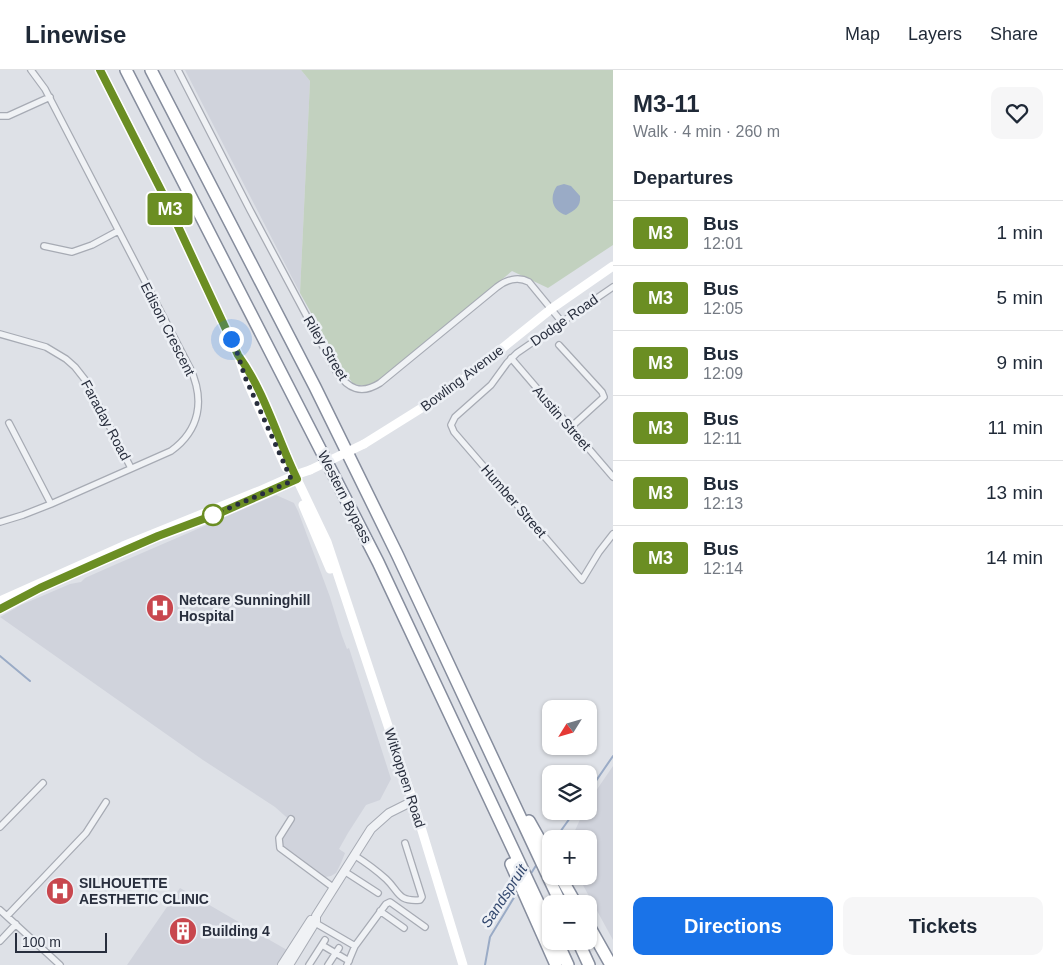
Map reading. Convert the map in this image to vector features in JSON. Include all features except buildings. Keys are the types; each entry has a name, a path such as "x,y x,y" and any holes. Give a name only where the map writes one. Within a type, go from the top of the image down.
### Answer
{"highway":[{"name":"Western Bypass","path":"126,70 378,562 465,748 477,788 535,907"},
{"name":"Western Bypass","path":"151,70 315,387 397,554 486,743 535,840"},
{"path":"535,840 542,849"},
{"path":"535,840 542,852"},
{"path":"535,907 542,917"},
{"path":"535,907 556,965"},
{"path":"597,940 611,965"},
{"path":"597,944 606,965"},
{"path":"561,950 568,965"},
{"path":"582,950 589,965"}],"main road":[{"name":"Witkoppen Road","path":"100,70 162,192 238,355 245,377 298,476 327,542 413,801 463,965"},
{"name":"Bowling Avenue","path":"298,476 364,444 405,420 443,394 551,310 613,266"},
{"path":"0,601 123,546 298,476"},
{"path":"0,609 32,592 158,536 222,512 298,476"}],"street":[{"name":"Edison Crescent","path":"0,522 51,504 179,445 195,422 199,404 193,376 50,97 40,80 31,70"},
{"name":"Riley Street","path":"178,70 336,371 351,387 366,389 380,383 505,282 517,279 529,282 561,321"},
{"path":"0,116 8,116 50,97"},
{"path":"44,246 72,252 92,245 118,231"},
{"name":"Dodge Road","path":"453,420 491,385 511,358 561,321 613,287"},
{"name":"Faraday Road","path":"0,334 46,347 61,355 75,367 86,381 131,468"},
{"path":"559,345 602,392 604,397 570,428"},
{"name":"Austin Street","path":"511,358 613,477"},
{"name":"Humber Street","path":"453,420 451,424 454,432 582,580 599,552 613,534"},
{"path":"9,423 51,504"},
{"path":"0,827 42,783"},
{"path":"282,965 314,920 371,829 382,817 413,801"},
{"path":"7,916 81,839 106,802"},
{"path":"291,819 279,838 280,848 334,888"},
{"path":"354,855 388,880 395,892 406,900 420,900 422,897 405,843"},
{"path":"344,871 378,893"},
{"path":"310,965 324,942 337,951 348,963 355,946 386,904 390,902 424,927"},
{"path":"0,910 60,965"},
{"path":"380,912 404,928"},
{"path":"295,965 314,920"},
{"path":"314,920 355,946"},
{"path":"0,941 16,924"},
{"path":"289,965 307,936"},
{"path":"328,965 337,951"}],"shaded area":[{"path":"185,70 301,70 310,81 300,293"},
{"path":"276,495 294,503 298,511 330,597 342,636 347,649 349,648 391,779 380,800 366,805 348,833 339,849 345,853 336,873 325,877 283,847 282,841 293,823 275,807 203,760 0,617 21,605 70,584 81,582 85,578"},
{"path":"613,766 613,940 597,911 597,895 588,895 583,885 597,885 597,830 575,830 580,820 597,820 597,789"},
{"path":"180,888 287,950 277,965 127,965"}],"green space":[{"path":"301,70 613,70 613,245 548,288 512,271 373,387 353,384 300,293 310,81"}],"water":[{"path":"564,184 571,186 580,196 580,203 577,208 566,215 561,213 553,203 553,195 557,186"}],"waterway":[{"path":"0,656 30,681"},
{"name":"Sandspruit","path":"597,779 613,756"},
{"name":"Sandspruit","path":"561,830 569,820"},
{"name":"Sandspruit","path":"530,875 537,864"},
{"name":"Sandspruit","path":"485,965 490,937 518,891"}],"bus line":[{"name":"M3","path":"0,609 40,588 103,560 158,536 222,512 297,479 263,400 245,364 238,355 146,158 100,70"}],"place":[{"name":"Netcare Sunninghill Hospital","path":"160,608"},
{"name":"SILHOUETTE AESTHETIC CLINIC","path":"60,891"},
{"name":"Building 4","path":"183,931"}],"route":[{"path":"213,515 292,481 245,377 231,339"}]}
